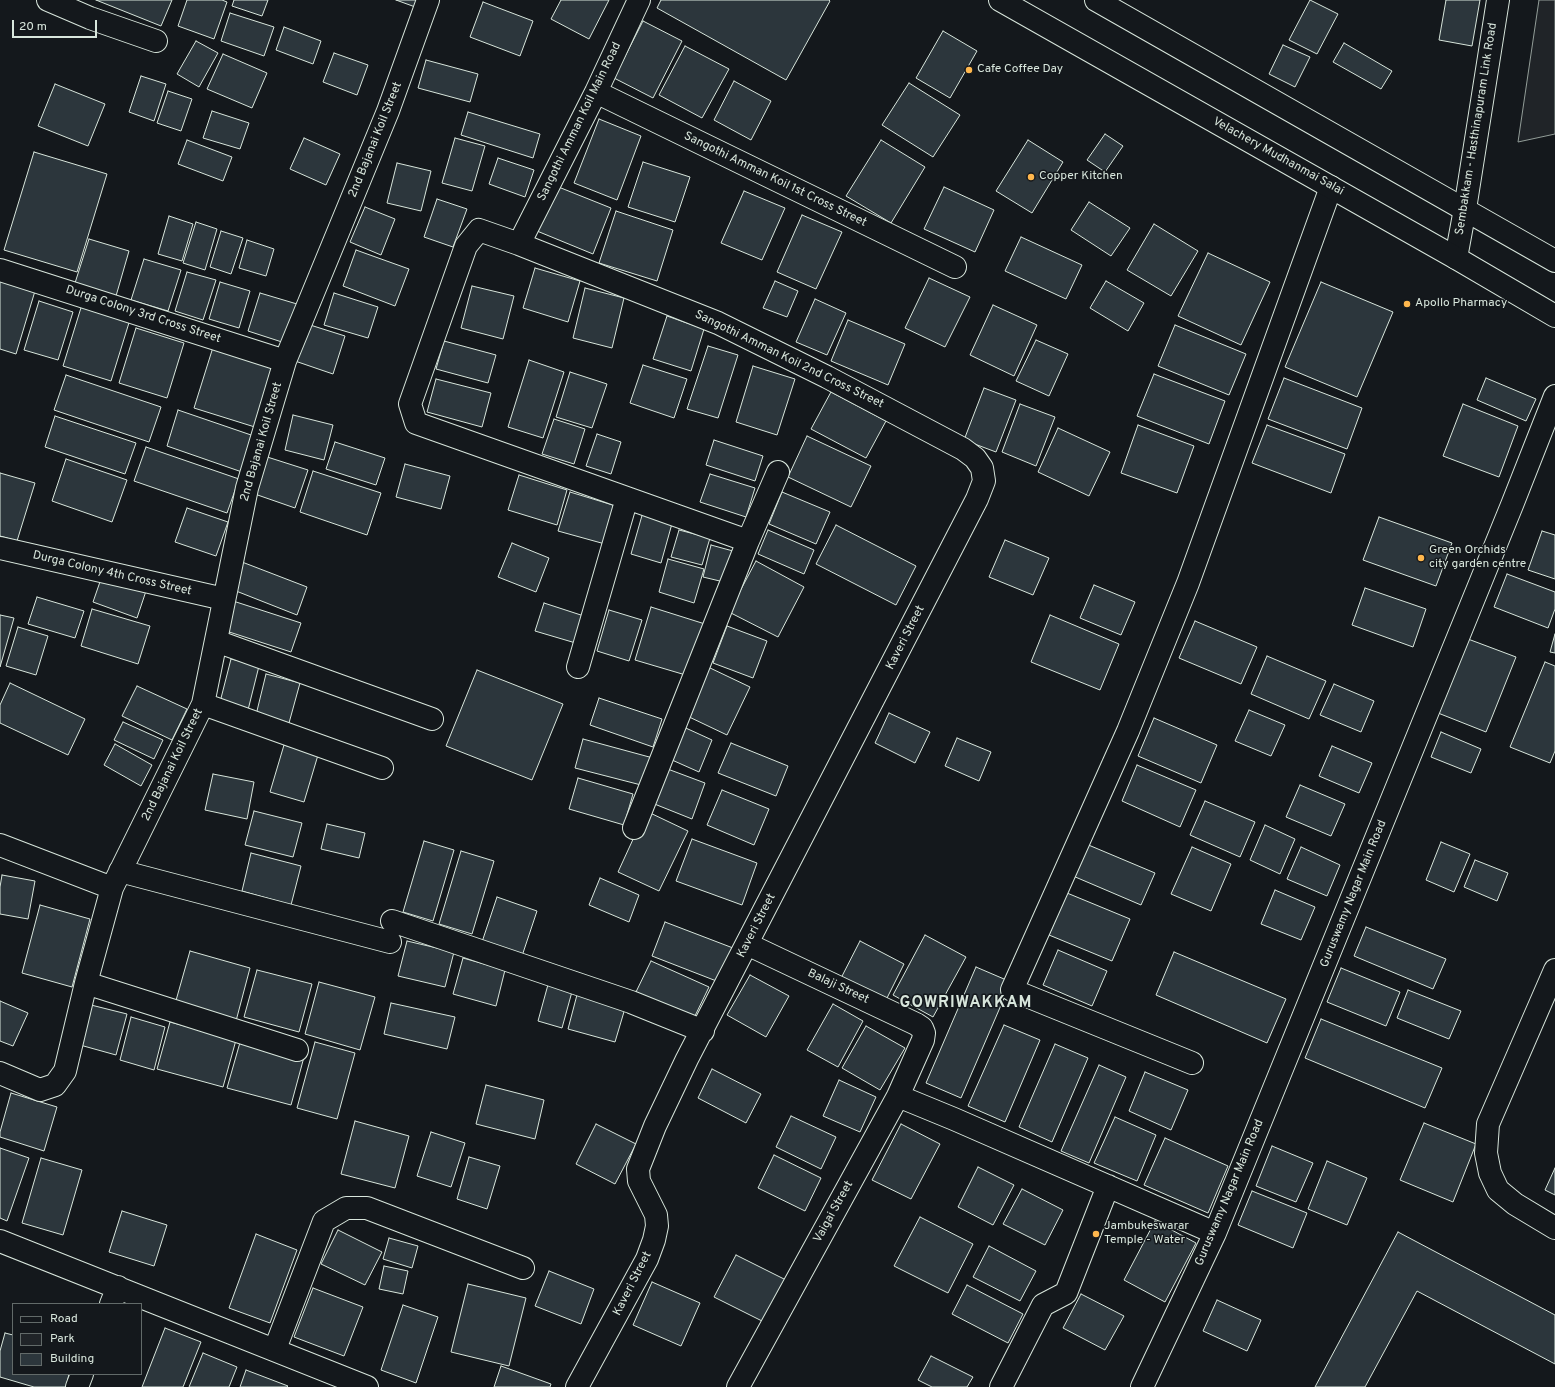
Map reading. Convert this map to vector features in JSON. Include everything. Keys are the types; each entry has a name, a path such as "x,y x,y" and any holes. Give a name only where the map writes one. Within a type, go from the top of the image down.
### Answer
{"street":[{"path":"48,0 90,18 156,41"},
{"name":"2nd Bajanai Koil Street","path":"0,1073 40,1090 55,1085 65,1071 86,983 116,879 203,704 247,488 285,361 388,111 428,0"},
{"name":"Sangothi Amman Koil Main Road","path":"520,244 596,92 639,0"},
{"name":"Velachery Mudhanmai Salai","path":"1000,0 1456,258 1555,316"},
{"path":"1096,0 1555,261"},
{"name":"Sembakkam - Hasthinapuram Link Road","path":"1456,258 1498,0"},
{"name":"Sangothi Amman Koil 1st Cross Street","path":"596,92 955,267"},
{"path":"1192,1063 1012,990 1128,731 1188,583 1331,187"},
{"name":"Sangothi Amman Koil 2nd Cross Street","path":"627,498 416,423 410,404 466,246 479,230 520,244 718,323 827,377 963,449 975,458 982,468"},
{"name":"Durga Colony 3rd Cross Street","path":"0,270 285,361"},
{"name":"Guruswamy Nagar Main Road","path":"1142,1387 1215,1233 1510,512 1555,396"},
{"name":"Kaveri Street","path":"578,1387 647,1259 654,1240 657,1226 656,1215 639,1181 638,1169 655,1126 747,944 977,499 984,481 982,468"},
{"path":"634,828 748,541 778,472"},
{"path":"578,667 627,498 748,541"},
{"name":"Durga Colony 4th Cross Street","path":"0,548 224,599"},
{"path":"216,641 432,719"},
{"path":"203,704 382,768"},
{"path":"0,845 116,879 390,942"},
{"path":"392,921 631,1002 703,1031"},
{"name":"Balaji Street","path":"747,944 916,1024 922,1028 924,1033"},
{"path":"1555,970 1488,1124 1486,1154 1490,1173 1498,1190 1515,1204 1555,1228"},
{"path":"86,983 298,1050"},
{"name":"Vaigai Street","path":"738,1387 898,1096 923,1040 924,1033"},
{"path":"898,1096 1215,1233"},
{"path":"1001,1387 1043,1305 1066,1293 1108,1186"},
{"path":"275,1349 324,1221 346,1208 367,1208 523,1268"},
{"path":"0,1241 114,1296 135,1303"},
{"path":"142,1305 275,1349 363,1386"},
{"path":"77,1387 82,1375"}],"green space":[{"path":"1539,0 1555,0 1555,134 1518,142"}],"building":[{"path":"96,0 172,0 161,26"},
{"path":"187,0 222,0 227,2 214,39 178,26"},
{"path":"234,0 268,0 262,16 232,6"},
{"path":"396,0 421,0 418,8"},
{"path":"561,0 609,0 589,39 551,19"},
{"path":"661,0 830,1 786,80 657,8"},
{"path":"1310,0 1338,14 1317,54 1289,40"},
{"path":"1446,0 1480,0 1472,46 1439,40"},
{"path":"483,2 533,21 520,56 470,37"},
{"path":"230,13 274,27 264,56 221,41"},
{"path":"643,21 682,41 653,98 614,78"},
{"path":"284,27 321,41 313,64 276,50"},
{"path":"943,31 977,51 950,98 916,78"},
{"path":"196,41 218,53 199,87 177,74"},
{"path":"1344,43 1392,71 1381,89 1333,62"},
{"path":"1283,45 1310,57 1295,87 1269,74"},
{"path":"685,46 729,69 702,118 659,95"},
{"path":"334,53 368,65 357,95 323,82"},
{"path":"223,54 267,73 252,108 207,89"},
{"path":"426,60 478,74 470,102 418,88"},
{"path":"141,76 166,84 154,121 129,112"},
{"path":"734,81 771,101 751,140 714,120"},
{"path":"909,83 960,115 933,157 882,125"},
{"path":"55,84 105,104 88,146 38,126"},
{"path":"168,91 192,99 181,131 157,123"},
{"path":"212,111 249,123 240,149 203,138"},
{"path":"468,112 540,134 533,158 461,135"},
{"path":"599,119 641,136 617,200 574,183"},
{"path":"1105,134 1123,146 1105,172 1087,160"},
{"path":"304,138 340,154 326,185 290,169"},
{"path":"455,138 485,146 472,191 442,183"},
{"path":"187,140 232,157 223,181 178,164"},
{"path":"881,140 925,167 891,223 846,196"},
{"path":"1028,140 1063,162 1032,213 996,191"},
{"path":"34,152 107,174 77,272 4,250"},
{"path":"498,158 534,170 525,197 489,184"},
{"path":"643,162 690,177 675,222 628,207"},
{"path":"397,163 431,171 421,211 387,203"},
{"path":"556,186 611,208 593,254 537,231"},
{"path":"944,187 994,210 975,252 924,229"},
{"path":"744,191 785,208 762,260 721,243"},
{"path":"437,199 467,209 453,247 424,237"},
{"path":"1089,202 1130,228 1111,256 1071,230"},
{"path":"365,207 395,219 381,255 350,242"},
{"path":"616,211 673,230 657,281 599,263"},
{"path":"802,215 842,232 816,289 777,272"},
{"path":"169,216 193,224 182,261 158,254"},
{"path":"196,222 217,229 205,270 183,263"},
{"path":"1154,224 1198,251 1171,296 1127,270"},
{"path":"221,231 243,238 231,274 210,267"},
{"path":"1021,237 1082,265 1066,299 1005,271"},
{"path":"89,239 129,251 116,296 75,283"},
{"path":"247,240 274,249 266,276 239,268"},
{"path":"356,250 409,269 395,306 343,286"},
{"path":"1208,253 1270,282 1241,345 1178,316"},
{"path":"144,259 181,270 168,311 131,300"},
{"path":"535,268 580,281 568,322 523,308"},
{"path":"187,272 216,280 203,320 175,311"},
{"path":"929,278 970,297 945,347 905,328"},
{"path":"0,280 35,291 16,354 0,349"},
{"path":"775,281 798,291 787,317 763,308"},
{"path":"1106,281 1144,303 1128,331 1090,308"},
{"path":"220,282 250,291 239,328 209,319"},
{"path":"1321,282 1393,312 1357,397 1285,367"},
{"path":"472,286 514,296 503,339 461,328"},
{"path":"585,288 624,298 612,348 573,338"},
{"path":"260,293 297,304 285,343 248,331"},
{"path":"334,293 378,307 368,338 324,325"},
{"path":"84,298 132,313 111,381 63,366"},
{"path":"815,299 846,313 827,355 796,342"},
{"path":"39,301 73,312 58,360 24,350"},
{"path":"993,305 1037,325 1014,376 970,355"},
{"path":"667,316 704,329 691,371 653,359"},
{"path":"848,320 905,344 888,385 831,361"},
{"path":"307,324 345,336 333,374 295,361"},
{"path":"1175,325 1246,354 1229,395 1158,366"},
{"path":"136,328 184,343 167,398 119,383"},
{"path":"1036,340 1068,354 1049,396 1016,381"},
{"path":"444,341 496,355 488,383 436,369"},
{"path":"214,344 277,364 258,428 194,408"},
{"path":"708,346 738,355 718,418 687,409"},
{"path":"529,360 564,372 543,438 508,427"},
{"path":"643,365 687,379 674,418 630,403"},
{"path":"753,366 795,379 777,435 736,422"},
{"path":"570,372 607,384 592,428 556,417"},
{"path":"1154,374 1225,401 1209,444 1137,416"},
{"path":"66,375 161,407 149,442 54,410"},
{"path":"1284,378 1362,408 1347,449 1268,419"},
{"path":"1486,378 1536,399 1526,421 1477,400"},
{"path":"436,379 491,393 482,427 427,412"},
{"path":"984,388 1016,400 996,452 964,440"},
{"path":"831,392 886,421 866,458 811,429"},
{"path":"1020,404 1055,417 1036,466 1002,452"},
{"path":"1463,404 1518,426 1499,477 1443,456"},
{"path":"178,410 254,436 242,472 167,446"},
{"path":"293,415 333,425 324,460 285,450"},
{"path":"55,416 136,443 125,474 45,447"},
{"path":"554,419 585,429 574,464 542,454"},
{"path":"1138,425 1194,446 1177,493 1121,473"},
{"path":"1267,425 1345,454 1331,493 1252,463"},
{"path":"1058,428 1110,452 1089,496 1038,472"},
{"path":"597,434 621,442 611,474 586,466"},
{"path":"807,436 871,466 851,507 788,477"},
{"path":"714,440 763,456 755,481 706,465"},
{"path":"335,442 385,458 376,485 326,469"},
{"path":"146,447 239,479 227,513 134,481"},
{"path":"261,455 308,470 295,508 249,492"},
{"path":"66,459 127,480 112,522 52,501"},
{"path":"405,464 450,476 441,509 396,497"},
{"path":"313,471 381,493 367,535 300,512"},
{"path":"0,473 35,483 17,541 0,536"},
{"path":"710,474 755,488 746,517 700,502"},
{"path":"519,475 567,490 557,525 508,510"},
{"path":"570,492 616,506 605,544 558,531"},
{"path":"782,492 830,512 816,544 769,524"},
{"path":"187,508 228,522 216,556 175,542"},
{"path":"643,512 673,520 661,563 631,554"},
{"path":"1379,517 1452,543 1436,586 1363,560"},
{"path":"836,525 916,566 896,605 816,564"},
{"path":"679,530 710,538 702,565 671,557"},
{"path":"768,530 814,550 804,574 758,554"},
{"path":"1542,531 1555,535 1555,579 1528,570"},
{"path":"1005,540 1049,558 1033,595 989,577"},
{"path":"512,543 549,558 536,592 498,577"},
{"path":"711,545 733,551 724,582 703,577"},
{"path":"668,559 704,569 694,603 659,592"},
{"path":"756,561 804,587 778,637 729,612"},
{"path":"242,562 307,587 297,615 231,589"},
{"path":"1507,574 1555,592 1555,609 1548,628 1494,607"},
{"path":"102,576 146,591 137,618 93,602"},
{"path":"1094,585 1135,602 1121,635 1080,618"},
{"path":"1365,588 1426,609 1413,647 1352,625"},
{"path":"37,597 84,611 75,638 28,624"},
{"path":"230,600 301,623 291,652 220,629"},
{"path":"544,603 587,617 579,644 535,631"},
{"path":"651,607 705,624 689,676 635,660"},
{"path":"92,609 150,626 138,664 81,646"},
{"path":"609,610 642,620 629,661 597,651"},
{"path":"0,615 14,618 0,667"},
{"path":"1050,615 1119,644 1100,690 1031,662"},
{"path":"1195,621 1257,647 1241,684 1179,658"},
{"path":"727,626 767,641 753,678 713,663"},
{"path":"18,627 48,636 36,675 6,666"},
{"path":"1555,634 1555,653 1550,652"},
{"path":"1468,639 1516,657 1486,732 1438,713"},
{"path":"1267,656 1326,681 1309,719 1251,694"},
{"path":"231,659 259,666 247,714 219,706"},
{"path":"1545,662 1555,666 1555,751 1550,763 1510,747"},
{"path":"708,667 750,687 727,735 685,715"},
{"path":"477,670 563,704 532,780 446,746"},
{"path":"266,674 300,683 289,723 256,715"},
{"path":"10,683 85,719 68,755 0,723 0,705"},
{"path":"1334,684 1374,701 1361,732 1320,715"},
{"path":"137,686 187,709 172,740 122,716"},
{"path":"599,698 662,719 653,747 590,725"},
{"path":"1249,710 1285,725 1271,756 1235,741"},
{"path":"889,713 930,732 915,763 875,743"},
{"path":"1154,718 1217,745 1201,783 1138,756"},
{"path":"123,722 163,740 154,759 114,740"},
{"path":"677,724 712,740 699,772 663,756"},
{"path":"1441,732 1481,749 1471,773 1431,757"},
{"path":"957,738 991,752 979,781 945,766"},
{"path":"583,739 653,758 645,786 575,768"},
{"path":"731,743 788,766 776,796 718,773"},
{"path":"115,744 152,765 141,786 104,765"},
{"path":"284,745 318,755 304,802 270,792"},
{"path":"1332,746 1372,763 1359,793 1319,776"},
{"path":"1137,765 1196,790 1180,827 1122,801"},
{"path":"665,768 705,783 692,819 652,803"},
{"path":"213,774 254,782 247,819 205,810"},
{"path":"578,778 633,794 624,825 569,809"},
{"path":"1300,785 1345,804 1331,836 1286,817"},
{"path":"722,790 769,809 754,845 707,825"},
{"path":"1205,801 1255,822 1240,857 1190,835"},
{"path":"254,811 302,823 293,857 245,845"},
{"path":"646,811 688,831 659,891 618,872"},
{"path":"327,824 365,833 359,858 321,849"},
{"path":"1265,825 1295,839 1280,874 1250,860"},
{"path":"692,839 757,863 742,905 676,881"},
{"path":"424,841 454,850 433,921 403,912"},
{"path":"1079,841 1155,873 1141,905 1066,873"},
{"path":"1441,842 1470,854 1454,892 1426,880"},
{"path":"1192,847 1231,864 1211,911 1171,894"},
{"path":"1301,847 1340,865 1327,896 1287,879"},
{"path":"461,851 494,861 472,934 439,924"},
{"path":"251,853 301,866 291,905 242,891"},
{"path":"1475,860 1508,873 1497,901 1464,887"},
{"path":"2,875 35,881 28,919 0,914 0,887"},
{"path":"600,878 639,895 629,922 589,905"},
{"path":"1275,890 1315,907 1301,940 1261,924"},
{"path":"1067,893 1130,919 1112,961 1049,935"},
{"path":"497,897 537,911 521,959 481,945"},
{"path":"40,905 90,919 72,987 22,973"},
{"path":"665,922 733,948 719,982 652,956"},
{"path":"1366,927 1446,959 1433,989 1354,956"},
{"path":"925,935 966,957 933,1017 893,995"},
{"path":"407,941 454,952 445,987 398,976"},
{"path":"860,941 904,964 884,1004 839,982"},
{"path":"1058,950 1107,971 1092,1006 1043,985"},
{"path":"190,951 250,968 236,1021 175,1004"},
{"path":"1174,952 1286,999 1267,1043 1156,995"},
{"path":"463,958 505,970 496,1006 453,994"},
{"path":"651,961 709,987 693,1020 635,994"},
{"path":"976,967 1011,982 961,1098 926,1083"},
{"path":"1341,968 1400,992 1386,1026 1327,1002"},
{"path":"257,970 312,984 299,1032 244,1017"},
{"path":"750,975 789,996 766,1037 727,1015"},
{"path":"549,981 573,988 562,1028 538,1021"},
{"path":"319,982 375,997 360,1050 305,1034"},
{"path":"1408,990 1461,1011 1449,1039 1397,1018"},
{"path":"578,991 626,1005 615,1042 568,1029"},
{"path":"0,1001 28,1013 13,1046 0,1041"},
{"path":"391,1003 455,1017 447,1049 384,1034"},
{"path":"833,1004 863,1021 838,1067 807,1050"},
{"path":"91,1005 127,1014 116,1055 80,1045"},
{"path":"131,1017 165,1027 154,1070 120,1060"},
{"path":"1321,1019 1442,1068 1425,1108 1305,1058"},
{"path":"170,1022 236,1040 223,1087 157,1069"},
{"path":"1004,1025 1040,1040 1005,1122 968,1106"},
{"path":"866,1026 905,1048 880,1090 842,1068"},
{"path":"241,1039 304,1057 291,1105 227,1088"},
{"path":"315,1042 355,1053 337,1119 297,1108"},
{"path":"1055,1044 1088,1058 1052,1142 1019,1127"},
{"path":"1099,1065 1126,1077 1089,1163 1061,1151"},
{"path":"712,1069 761,1094 746,1123 698,1098"},
{"path":"1145,1072 1188,1090 1171,1130 1129,1111"},
{"path":"839,1080 876,1097 860,1132 823,1116"},
{"path":"486,1085 544,1100 535,1139 476,1124"},
{"path":"11,1093 57,1107 44,1151 0,1137 0,1132"},
{"path":"791,1116 836,1137 821,1169 776,1147"},
{"path":"1115,1117 1156,1135 1137,1181 1094,1163"},
{"path":"355,1121 409,1136 395,1188 341,1174"},
{"path":"1424,1123 1476,1144 1453,1202 1400,1180"},
{"path":"596,1124 636,1144 615,1184 576,1164"},
{"path":"901,1124 940,1144 911,1199 872,1180"},
{"path":"431,1132 465,1143 451,1187 417,1176"},
{"path":"1165,1138 1228,1166 1208,1213 1144,1185"},
{"path":"1272,1146 1313,1163 1296,1202 1256,1186"},
{"path":"0,1148 29,1158 7,1221 0,1218"},
{"path":"774,1155 821,1178 805,1211 758,1188"},
{"path":"469,1157 500,1166 487,1209 457,1199"},
{"path":"41,1158 82,1170 63,1235 22,1223"},
{"path":"1327,1161 1367,1178 1347,1225 1308,1209"},
{"path":"978,1167 1014,1185 993,1225 958,1207"},
{"path":"1555,1168 1555,1195 1545,1190"},
{"path":"1022,1189 1063,1210 1045,1245 1003,1224"},
{"path":"1252,1191 1307,1213 1293,1248 1238,1225"},
{"path":"122,1211 167,1225 154,1266 109,1252"},
{"path":"920,1217 973,1244 948,1293 894,1266"},
{"path":"1155,1221 1196,1243 1165,1302 1124,1280"},
{"path":"338,1230 382,1252 365,1285 321,1264"},
{"path":"1398,1232 1555,1315 1555,1364 1417,1291 1365,1387 1315,1387"},
{"path":"256,1234 297,1250 270,1323 229,1308"},
{"path":"389,1238 418,1246 412,1268 383,1259"},
{"path":"989,1246 1036,1271 1020,1301 973,1277"},
{"path":"736,1255 786,1280 764,1322 714,1297"},
{"path":"384,1266 408,1271 403,1294 379,1289"},
{"path":"549,1271 594,1289 581,1324 535,1306"},
{"path":"652,1282 700,1303 681,1346 633,1325"},
{"path":"468,1284 526,1298 509,1366 451,1352"},
{"path":"967,1285 1023,1314 1008,1343 952,1314"},
{"path":"313,1288 363,1307 344,1356 294,1337"},
{"path":"1081,1294 1124,1316 1105,1350 1063,1328"},
{"path":"1217,1300 1261,1320 1247,1351 1203,1331"},
{"path":"403,1305 438,1317 416,1383 381,1370"},
{"path":"165,1328 201,1342 183,1387 142,1387"},
{"path":"5,1333 12,1335 12,1375 69,1375 66,1387 34,1387 0,1377 0,1351"},
{"path":"203,1353 237,1367 229,1387 189,1387"},
{"path":"931,1356 973,1377 967,1387 932,1387 918,1380"},
{"path":"501,1366 551,1384 550,1387 494,1387"},
{"path":"246,1370 288,1386 240,1387"}],"place":[{"name":"Cafe Coffee Day","path":"969,70"},
{"name":"Copper Kitchen","path":"1031,177"},
{"name":"Apollo Pharmacy","path":"1407,304"},
{"name":"Green Orchids city garden centre","path":"1421,558"},
{"name":"Jambukeswarar Temple - Water","path":"1096,1234"}],"district":[{"name":"GOWRIWAKKAM","path":"966,1004"}]}
